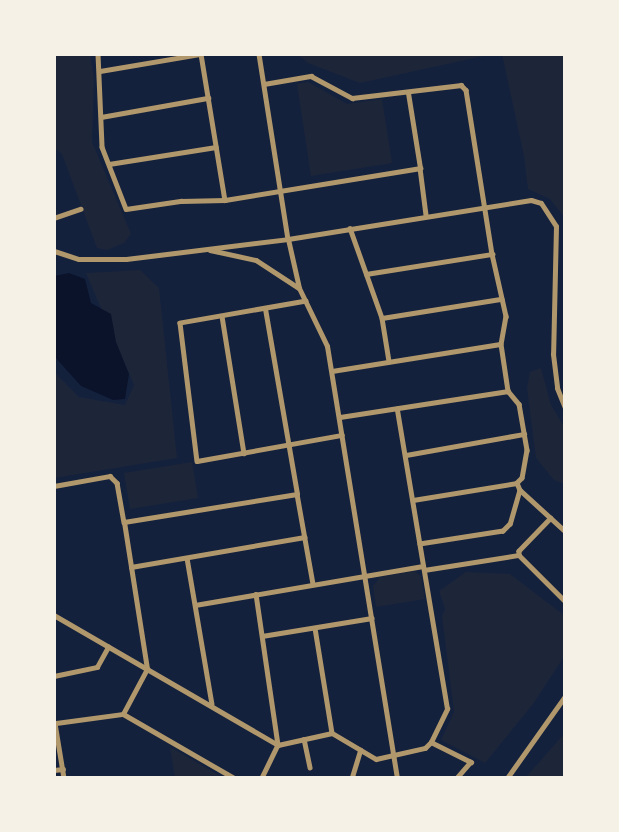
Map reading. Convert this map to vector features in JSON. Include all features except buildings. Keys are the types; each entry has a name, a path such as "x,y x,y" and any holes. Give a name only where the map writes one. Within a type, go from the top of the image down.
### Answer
{"street":[{"path":"98,54 100,134 126,209 181,201 225,200 421,168"},
{"path":"100,71 201,54 225,200"},
{"path":"259,54 288,239 299,288 323,332 332,370 397,778"},
{"path":"264,84 311,76 352,98 461,85 466,90 492,254 506,316 500,344 508,391 519,404 527,450 522,478 517,483 413,500"},
{"path":"408,93 426,215"},
{"path":"101,117 208,98"},
{"path":"109,164 216,147"},
{"path":"54,251 95,261 209,250 484,205 531,200 541,203 554,219 556,226 553,354 557,388 565,408"},
{"path":"54,218 80,209"},
{"path":"350,228 382,318 388,361"},
{"path":"209,250 256,260 299,288"},
{"path":"366,274 492,254"},
{"path":"382,318 501,299"},
{"path":"306,301 180,323 197,461 343,435"},
{"path":"265,309 313,584"},
{"path":"222,316 244,453"},
{"path":"332,370 500,344"},
{"path":"340,417 508,391"},
{"path":"54,615 278,745 332,733 376,759 425,748 432,742 447,709 397,409"},
{"path":"406,455 524,434"},
{"path":"54,486 110,476 117,483 147,669 123,714"},
{"path":"517,483 520,490 565,531"},
{"path":"420,544 503,531 510,523 520,490"},
{"path":"124,522 297,494"},
{"path":"519,555 519,551 551,518"},
{"path":"131,567 304,537"},
{"path":"195,605 365,575 519,555"},
{"path":"519,555 565,601"},
{"path":"187,558 212,705"},
{"path":"256,594 278,745 262,778"},
{"path":"262,636 372,618"},
{"path":"316,628 332,733"},
{"path":"54,676 97,667 108,647"},
{"path":"507,778 565,696"},
{"path":"64,778 55,723 123,714 234,778"},
{"path":"304,739 310,767"},
{"path":"432,742 471,762 457,778"},
{"path":"352,776 360,750"},
{"path":"54,770 62,769"}],"shaded area":[{"path":"54,54 90,54 94,78 92,142 131,234 124,243 107,250 97,248 62,154 54,148"},
{"path":"297,54 493,54 360,83 308,63"},
{"path":"502,54 565,54 565,218 550,199 528,189 524,156"},
{"path":"308,82 347,104 382,99 392,163 311,176 297,84"},
{"path":"140,270 159,288 177,458 54,478 54,372 79,397 125,405 134,385 86,273"},
{"path":"69,273 85,279 91,303 111,314 116,342 129,374 125,399 113,400 81,386 54,356 54,276"},
{"path":"541,368 551,405 565,428 565,484 554,480 536,458 527,388 530,372"},
{"path":"192,462 198,498 130,509 124,473"},
{"path":"414,571 421,576 425,599 376,607 373,586 380,577"},
{"path":"466,572 510,574 565,616 565,655 533,704 485,763 441,740 454,712 442,616 445,609 439,591"},
{"path":"565,733 565,778 525,778"},
{"path":"170,747 224,778 175,778"}]}
